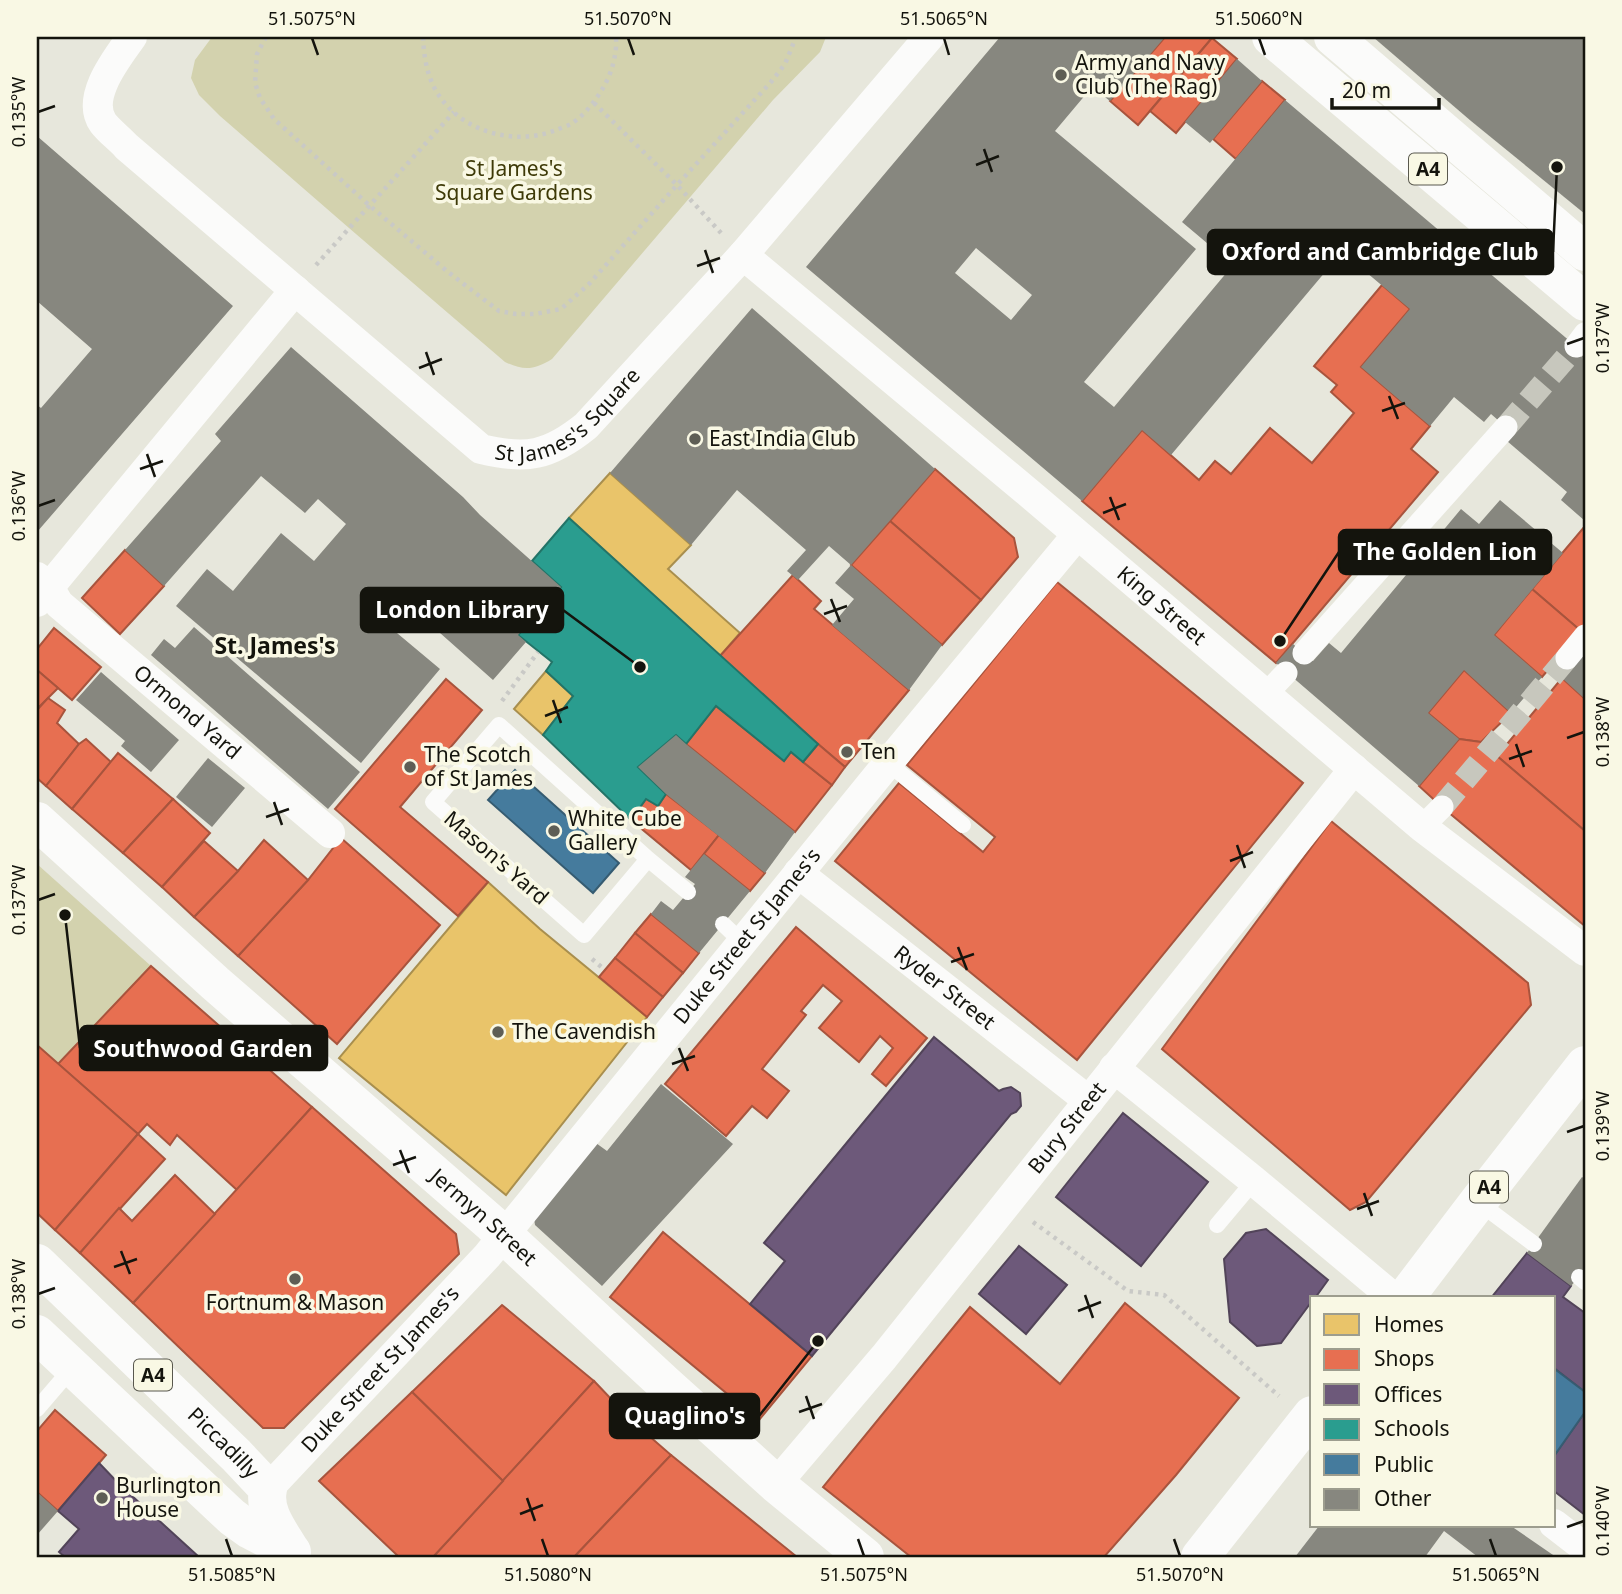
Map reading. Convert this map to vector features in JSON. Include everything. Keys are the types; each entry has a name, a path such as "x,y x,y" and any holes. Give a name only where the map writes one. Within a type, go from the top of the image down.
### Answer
{"main road":[{"name":"A4","path":"1271,37 1585,302"},
{"name":"A4","path":"1333,37 1585,252"},
{"name":"Jermyn Street","path":"37,821 215,983 504,1235 776,1484 865,1557"},
{"name":"A4","path":"1407,1296 1478,1202 1582,1076"},
{"name":"Piccadilly","path":"37,1263 268,1489 268,1508 272,1519 296,1556"},
{"name":"Piccadilly","path":"37,1334 232,1517 296,1556"},
{"path":"1200,1557 1310,1419"}],"street":[{"name":"St James's Square","path":"132,37 111,66 97,100 102,121 127,147 481,449 506,455 529,455 566,443 586,426 743,255 929,37"},
{"name":"King Street","path":"743,255 1354,769 1432,817 1585,951"},
{"path":"41,589 295,290"},
{"path":"1304,653 1506,428"},
{"name":"Duke Street St James's","path":"268,1489 504,1235 733,933 798,873 1077,535"},
{"name":"Ormond Yard","path":"41,589 330,833"},
{"path":"1567,657 1585,636"},
{"path":"1266,694 1286,673"},
{"name":"Bury Street","path":"776,1484 884,1357 1354,769"},
{"name":"Ryder Street","path":"798,873 1089,1101"},
{"path":"1114,1069 1392,1296"},
{"path":"1556,1526 1585,1548"}],"lane":[{"path":"499,725 688,892"},
{"name":"Mason's Yard","path":"499,725 433,802 584,935 648,859"},
{"path":"888,763 963,825"},
{"path":"1217,1225 1254,1181"},
{"path":"1478,1202 1534,1244"},
{"path":"37,1409 73,1367"}],"path":[{"path":"266,37 257,54 255,83 260,99 274,119 370,206 448,271 499,311 516,314 561,309 589,284 771,82 785,64 796,37"},
{"path":"423,37 424,61 435,89 454,113 480,130 511,137 542,136 571,124 594,103 610,77 617,47 616,37"},
{"path":"594,103 677,184 743,255"},
{"path":"295,290 454,113"},
{"path":"499,725 498,707 538,652"},
{"path":"1029,1219 1128,1291 1164,1295 1264,1384"}],"green space":[{"name":"St James's Square Gardens","path":"212,37 826,37 820,52 773,100 552,359 529,368 505,362 199,95 191,78 195,60"},
{"path":"37,864 151,966 58,1064 37,1045"}],"building: Homes":[{"path":"610,473 691,545 668,569 740,633 720,656 569,518"},
{"path":"546,671 573,696 543,735 514,709"},
{"name":"The Cavendish","path":"488,882 540,929 647,1017 506,1195 339,1058"}],"building: Shops":[{"path":"1165,37 1212,38 1138,125 1110,101"},
{"path":"1212,38 1237,59 1176,133 1150,111"},
{"path":"1262,81 1285,100 1236,159 1213,139"},
{"path":"1382,285 1410,309 1361,367 1430,426 1411,449 1438,472 1276,663 1082,501 1142,430 1199,480 1215,461 1231,474 1270,428 1312,463 1354,413 1331,392 1337,385 1314,366"},
{"path":"935,469 1014,538 1018,557 981,600 890,521"},
{"path":"890,521 981,600 942,645 851,565"},
{"path":"1585,526 1585,625 1581,631 1532,589"},
{"path":"125,550 164,586 120,634 82,598"},
{"path":"793,575 821,601 814,609 909,690 845,767 720,656"},
{"path":"1057,582 1303,783 1077,1060 835,861 899,783 983,852 995,837 907,765"},
{"path":"1532,589 1581,631 1542,677 1494,635"},
{"path":"54,628 101,667 72,700 37,670 37,649"},
{"path":"37,670 58,688 37,709"},
{"path":"1464,670 1511,713 1481,742 1459,739 1428,713"},
{"path":"1562,678 1585,699 1585,831 1497,756"},
{"path":"446,679 482,710 400,807 488,882 458,916 335,809"},
{"path":"48,698 65,710 57,723 79,744 46,786 37,778 37,710"},
{"path":"716,706 784,761 791,752 832,785 795,832 686,744"},
{"path":"86,739 111,762 72,809 46,786"},
{"path":"1459,739 1481,742 1497,740 1497,756 1585,831 1585,926 1419,786"},
{"path":"818,744 845,767 832,785 803,762"},
{"path":"118,753 173,799 123,853 72,809"},
{"path":"666,794 719,835 691,870 631,820 646,799 658,806"},
{"path":"173,799 210,833 162,887 123,853"},
{"path":"1331,821 1528,983 1531,1005 1366,1202 1350,1210 1162,1049"},
{"path":"719,835 765,873 750,891 704,854"},
{"path":"341,838 440,925 337,1044 238,956 308,880"},
{"path":"264,840 308,880 238,956 194,917"},
{"path":"204,841 238,871 194,917 162,887"},
{"path":"651,914 699,953 683,973 635,933"},
{"path":"796,927 927,1038 886,1086 872,1074 893,1048 880,1036 859,1062 819,1028 842,1001 823,985 801,1011 806,1015 762,1069 789,1091 767,1118 752,1106 726,1136 665,1084"},
{"path":"635,933 683,973 663,997 615,958"},
{"path":"615,958 663,997 647,1017 599,977"},
{"path":"151,966 312,1107 237,1190 177,1135 170,1145 147,1124 138,1134 58,1064"},
{"path":"37,1045 138,1134 55,1230 37,1213"},
{"name":"Fortnum & Mason","path":"312,1107 456,1234 459,1254 284,1428 263,1428 133,1303"},
{"path":"138,1134 165,1159 80,1253 55,1230"},
{"path":"175,1175 215,1214 133,1303 80,1253 119,1208 132,1221"},
{"path":"663,1232 812,1356 759,1420 610,1297"},
{"path":"1125,1303 1239,1398 1104,1557 911,1557 823,1487 970,1307 1060,1384"},
{"path":"502,1305 594,1381 503,1481 412,1392"},
{"path":"594,1381 633,1422 671,1455 574,1557 433,1557"},
{"path":"412,1392 503,1481 433,1557 399,1557 319,1481"},
{"path":"55,1410 106,1455 58,1511 37,1492 37,1431"},
{"path":"671,1455 797,1557 576,1555"}],"building: Offices":[{"path":"934,1037 999,1091 1011,1087 1020,1093 1021,1106 1011,1114 812,1356 750,1304 785,1261 764,1243"},
{"path":"1123,1113 1208,1182 1141,1266 1056,1197"},
{"path":"1266,1229 1328,1280 1316,1296 1310,1296 1310,1304 1281,1343 1257,1346 1230,1322 1224,1259 1246,1233"},
{"path":"1019,1246 1067,1285 1026,1334 979,1294"},
{"path":"1527,1253 1571,1286 1563,1297 1585,1313 1585,1392 1556,1370 1556,1296 1493,1296"},
{"path":"1585,1412 1585,1515 1556,1493 1556,1453"},
{"name":"Burlington House","path":"99,1463 199,1557 65,1557 59,1552 79,1529 58,1511"}],"building: Schools":[{"path":"569,518 818,744 803,762 791,752 784,761 716,706 686,744 676,735 638,767 666,794 658,806 646,799 631,820 543,735 573,696 546,671 552,662 518,635 561,587 532,561"}],"building: Public":[{"name":"White Cube Gallery","path":"515,770 619,863 593,893 488,800"},
{"path":"1556,1370 1585,1392 1585,1412 1556,1453"}],"building: Other":[{"path":"1000,37 1165,37 1110,101 1092,87 1055,131 1196,249 1084,382 1114,407 1233,265 1182,222 1285,100 1585,354 1585,521 1561,500 1567,492 1507,441 1514,434 1491,414 1484,422 1454,397 1430,426 1361,367 1410,309 1342,252 1171,455 1142,430 1082,501 806,267","holes":["976,248 1032,295 1011,320 955,273"]},
{"path":"1373,37 1585,37 1585,214 1471,121"},
{"path":"1237,59 1262,81 1210,143 1185,122"},
{"path":"37,136 233,306 37,532 37,405 41,408 92,349 37,301"},
{"path":"752,308 935,469 851,565 829,546 798,580 787,571 806,550 737,490 691,545 610,473"},
{"path":"291,347 463,497 561,587 518,635 526,642 493,680 404,601 385,623 440,669 361,763 176,606 207,569 233,591 281,533 314,561 346,524 318,499 305,513 261,476 164,586 125,550 221,441 215,434"},
{"path":"1500,500 1563,553 1494,635 1542,677 1511,713 1464,670 1428,713 1459,739 1419,786 1276,663 1293,644 1313,661 1329,643 1341,653 1461,509 1479,524"},
{"path":"851,565 942,645 909,690 832,625 854,599 835,583"},
{"path":"194,627 360,772 328,809 151,655 164,639 175,648"},
{"path":"1585,650 1585,699 1562,678"},
{"path":"101,672 179,740 151,772 121,746 125,741 76,700"},
{"path":"676,735 795,832 765,873 666,794 638,767"},
{"path":"208,758 245,788 212,827 176,797"},
{"path":"704,854 750,891 699,953 651,914 661,901 673,910 695,884 685,877"},
{"path":"661,1084 733,1144 602,1286 535,1225 532,1206 589,1138 607,1151"},
{"path":"1582,1177 1585,1179 1585,1270 1571,1286 1527,1253"},
{"path":"37,1492 58,1511 37,1535"},
{"path":"1317,1528 1514,1528 1556,1557 1478,1557 1444,1531 1425,1557 1295,1557"}],"tunnel":[{"path":"1506,427 1576,346"},
{"path":"1442,807 1567,658"}],"place":[{"name":"Army and Navy Club (The Rag)","path":"1061,75"},
{"name":"Oxford and Cambridge Club","path":"1557,167"},
{"name":"East India Club","path":"695,439"},
{"name":"The Golden Lion","path":"1280,641"},
{"name":"London Library","path":"640,667"},
{"name":"Ten","path":"847,752"},
{"name":"The Scotch of St James","path":"410,767"},
{"name":"White Cube Gallery","path":"554,831"},
{"name":"Southwood Garden","path":"65,915"},
{"name":"The Cavendish","path":"498,1032"},
{"name":"Fortnum & Mason","path":"295,1279"},
{"name":"Quaglino's","path":"818,1341"},
{"name":"Burlington House","path":"102,1498"}],"district":[{"name":"St. James's","path":"275,646"}]}
